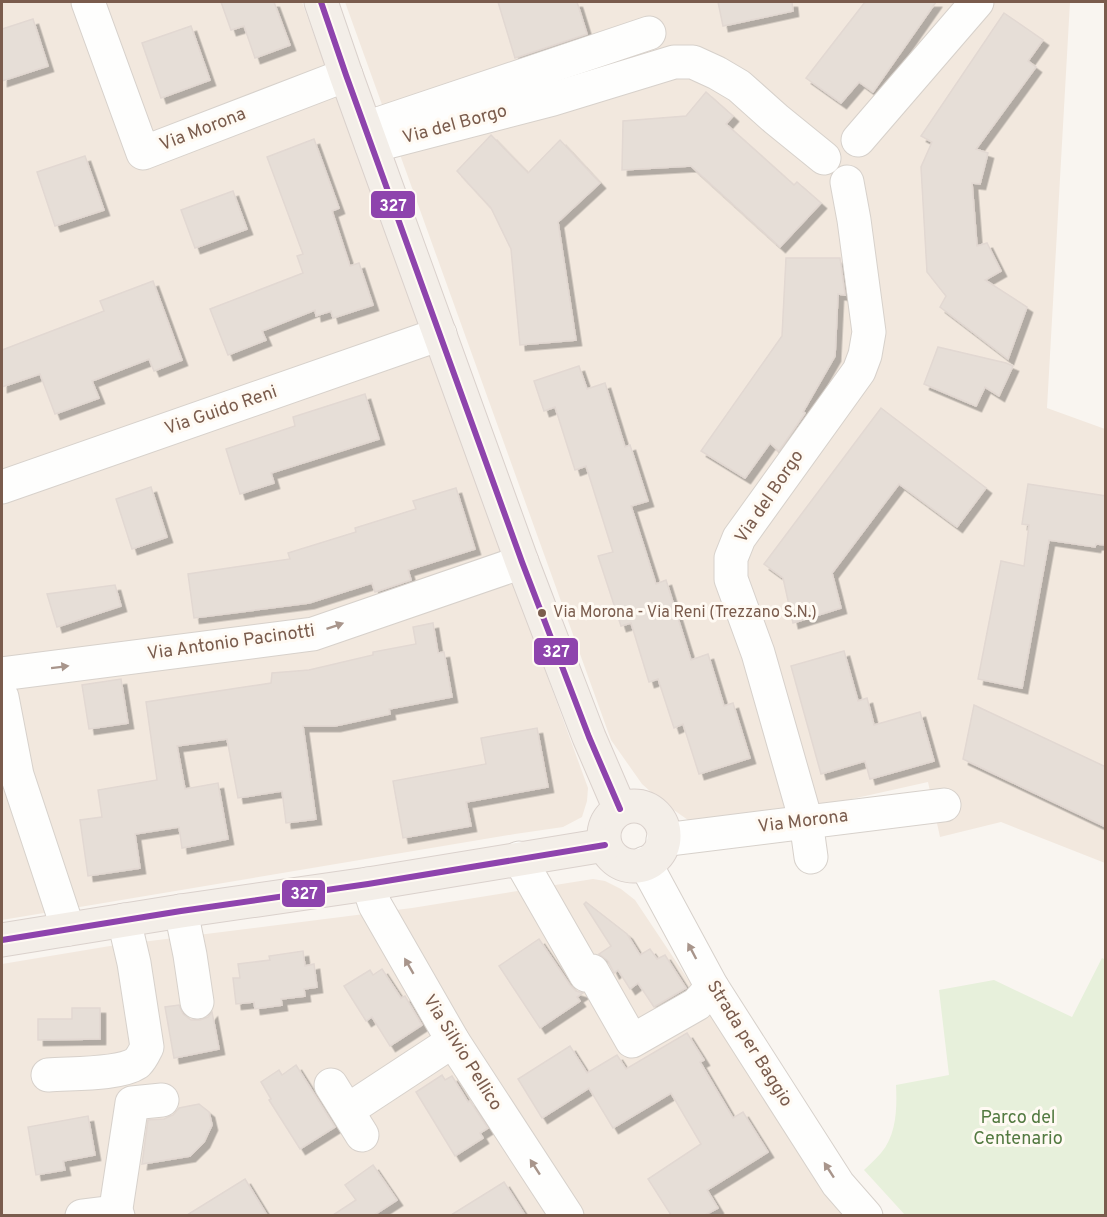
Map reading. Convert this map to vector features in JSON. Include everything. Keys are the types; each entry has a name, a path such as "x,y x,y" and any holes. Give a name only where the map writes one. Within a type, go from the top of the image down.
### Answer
{"main road":[{"path":"321,2 522,562 589,736 620,809"},
{"path":"644,807 651,811 662,824 654,852 637,866 629,866 614,859 605,845 606,824 609,818 620,809 644,807"},
{"path":"2,940 605,845"}],"street":[{"name":"Via Morona","path":"88,2 143,153 346,75"},
{"path":"858,140 977,2"},
{"path":"368,137 649,33"},
{"name":"Via del Borgo","path":"368,137 553,99 674,62 693,62 740,86 824,158"},
{"path":"843,137 858,140 867,150 869,158 865,171 860,177 846,182 833,177 828,172 824,158 830,144 843,137"},
{"name":"Via del Borgo","path":"811,857 806,821 758,653 731,579 731,558 739,538 859,371 865,355 869,332 854,220 846,182"},
{"name":"Via Guido Reni","path":"2,487 440,334"},
{"name":"Via Antonio Pacinotti","path":"2,674 312,634 522,562"},
{"path":"2,697 9,777 68,929"},
{"name":"Via Morona","path":"654,852 806,821 944,806"},
{"name":"Strada per Baggio","path":"654,852 712,987 837,1184 866,1215"},
{"path":"519,858 586,975 592,971 632,1041 697,1004 712,987"},
{"name":"Via Silvio Pellico","path":"368,884 375,905 453,1041 567,1215"},
{"path":"181,911 197,1002"},
{"path":"48,1075 115,1071 135,1064 142,1058 147,1047 134,963 124,920"},
{"path":"347,1110 453,1041"},
{"path":"82,1215 97,1213 117,1215 132,1103 162,1100"}],"shaded area":[{"path":"2,2 302,2 588,788 582,817 563,827 2,920"},
{"path":"345,2 1070,2 1047,408 1105,429 1105,863 1001,822 940,837 928,782 758,820 706,824 688,820 642,784 611,740"},
{"path":"593,879 605,881 621,889 635,900 829,1191 851,1216 2,1216 2,964 110,946 412,908"}],"green space":[{"name":"Parco del Centenario","path":"1102,958 1106,960 1105,1215 905,1215 864,1170 881,1153 890,1137 896,1111 896,1085 949,1075 939,990 994,980 1072,1017"}],"building":[{"path":"221,2 274,2 290,45 255,58 244,26 231,30"},
{"path":"498,2 577,2 587,34 515,58"},
{"path":"718,2 792,2 793,11 723,26"},
{"path":"865,2 936,2 873,92 859,82 841,103 806,78"},
{"path":"1004,13 1043,40 1028,61 1036,67 976,149 988,153 980,184 972,183 977,246 987,243 1001,271 985,280 1027,307 1008,359 940,307 946,296 927,272 921,167 932,142 921,136"},
{"path":"33,19 48,66 2,81 2,29"},
{"path":"191,26 210,80 161,98 142,43"},
{"path":"706,92 733,116 726,124 794,185 797,182 821,203 780,247 691,166 622,170 623,121 686,116"},
{"path":"491,135 528,173 560,140 600,183 558,222 576,340 520,345 511,249 491,208 457,171"},
{"path":"314,139 339,208 332,211 350,266 359,263 373,305 333,318 331,311 316,316 315,310 262,331 266,340 228,355 210,309 303,273 297,256 303,254 267,157"},
{"path":"85,156 104,210 55,226 37,172"},
{"path":"233,191 247,229 195,248 181,210"},
{"path":"786,258 840,258 845,295 838,294 835,356 803,412 805,413 779,451 770,443 745,478 701,451 782,336"},
{"path":"153,281 182,360 154,371 149,359 92,381 99,398 55,414 40,374 2,387 2,350 104,311 100,301"},
{"path":"938,347 1013,366 999,396 985,387 976,406 924,384"},
{"path":"579,366 587,389 605,383 625,447 630,445 648,501 631,506 656,584 666,580 691,660 708,654 724,706 733,703 750,758 699,774 683,724 674,728 658,679 649,682 631,623 621,626 598,556 613,552 586,466 575,470 555,407 544,411 534,381"},
{"path":"365,394 379,439 271,473 274,483 240,494 226,449 295,426 293,417"},
{"path":"881,408 986,488 957,527 899,484 832,573 841,608 793,623 783,578 764,564"},
{"path":"1028,484 1106,496 1106,545 1096,544 1095,547 1049,540 1022,688 978,679 1001,561 1024,566 1029,525 1022,524"},
{"path":"151,487 167,537 132,549 116,499"},
{"path":"456,488 475,549 408,570 411,580 375,592 372,583 309,603 194,618 188,574 290,559 288,553 356,532 355,528 416,509 413,501"},
{"path":"115,585 121,606 57,627 47,594"},
{"path":"433,623 438,653 444,652 452,697 389,709 390,714 335,726 303,726 316,819 286,823 282,791 238,798 227,739 177,746 185,789 218,783 228,839 182,848 179,827 135,834 140,868 88,876 80,820 102,817 98,790 157,780 146,702 271,683 272,673 309,670 373,655 373,652 416,644 413,627"},
{"path":"844,651 858,701 867,698 874,725 920,712 934,761 870,779 865,761 821,774 791,666"},
{"path":"121,679 128,723 89,729 82,685"},
{"path":"974,705 1106,767 1106,827 963,759"},
{"path":"537,728 548,787 466,802 471,826 403,838 393,781 486,764 481,738"},
{"path":"586,902 627,934 640,955 650,949 657,959 665,955 686,988 654,1007 638,983 630,989 618,970 614,973 608,961 599,954 611,946 584,904"},
{"path":"539,939 570,985 576,991 583,993 577,997 580,1001 540,1028 499,966"},
{"path":"303,951 305,966 314,964 317,987 304,989 305,996 281,999 282,1005 255,1009 254,1002 236,1004 233,978 240,978 238,964 270,960 269,956"},
{"path":"382,969 401,998 405,996 422,1025 390,1046 372,1017 366,1021 344,986 370,970 373,975"},
{"path":"179,1005 183,1014 191,1020 208,1017 212,1012 219,1049 174,1058 165,1007"},
{"path":"72,1008 100,1008 100,1039 38,1040 38,1019 72,1019"},
{"path":"687,1033 704,1060 700,1062 733,1118 743,1112 768,1152 707,1190 718,1208 705,1215 671,1215 648,1179 701,1144 671,1093 613,1128 589,1088 542,1118 518,1079 570,1046 587,1073 617,1055 626,1069"},
{"path":"296,1065 335,1127 300,1149 269,1100 271,1099 261,1082 279,1070 282,1075"},
{"path":"442,1075 445,1080 452,1076 488,1128 480,1133 483,1138 455,1156 416,1092"},
{"path":"199,1104 209,1112 212,1125 204,1142 190,1156 142,1164 148,1120 164,1119 173,1115 179,1108"},
{"path":"88,1116 95,1155 63,1161 65,1170 36,1175 28,1127"},
{"path":"373,1165 397,1200 374,1215 333,1215 356,1200 345,1185"},
{"path":"245,1179 267,1215 187,1215"},
{"path":"504,1182 525,1215 451,1215"}],"transit line":[{"name":"327","path":"321,2 522,562 589,737 620,809"},
{"name":"327","path":"2,940 605,845"}],"place":[{"name":"Via Morona - Via Reni (Trezzano S.N.)","path":"542,613"}]}
